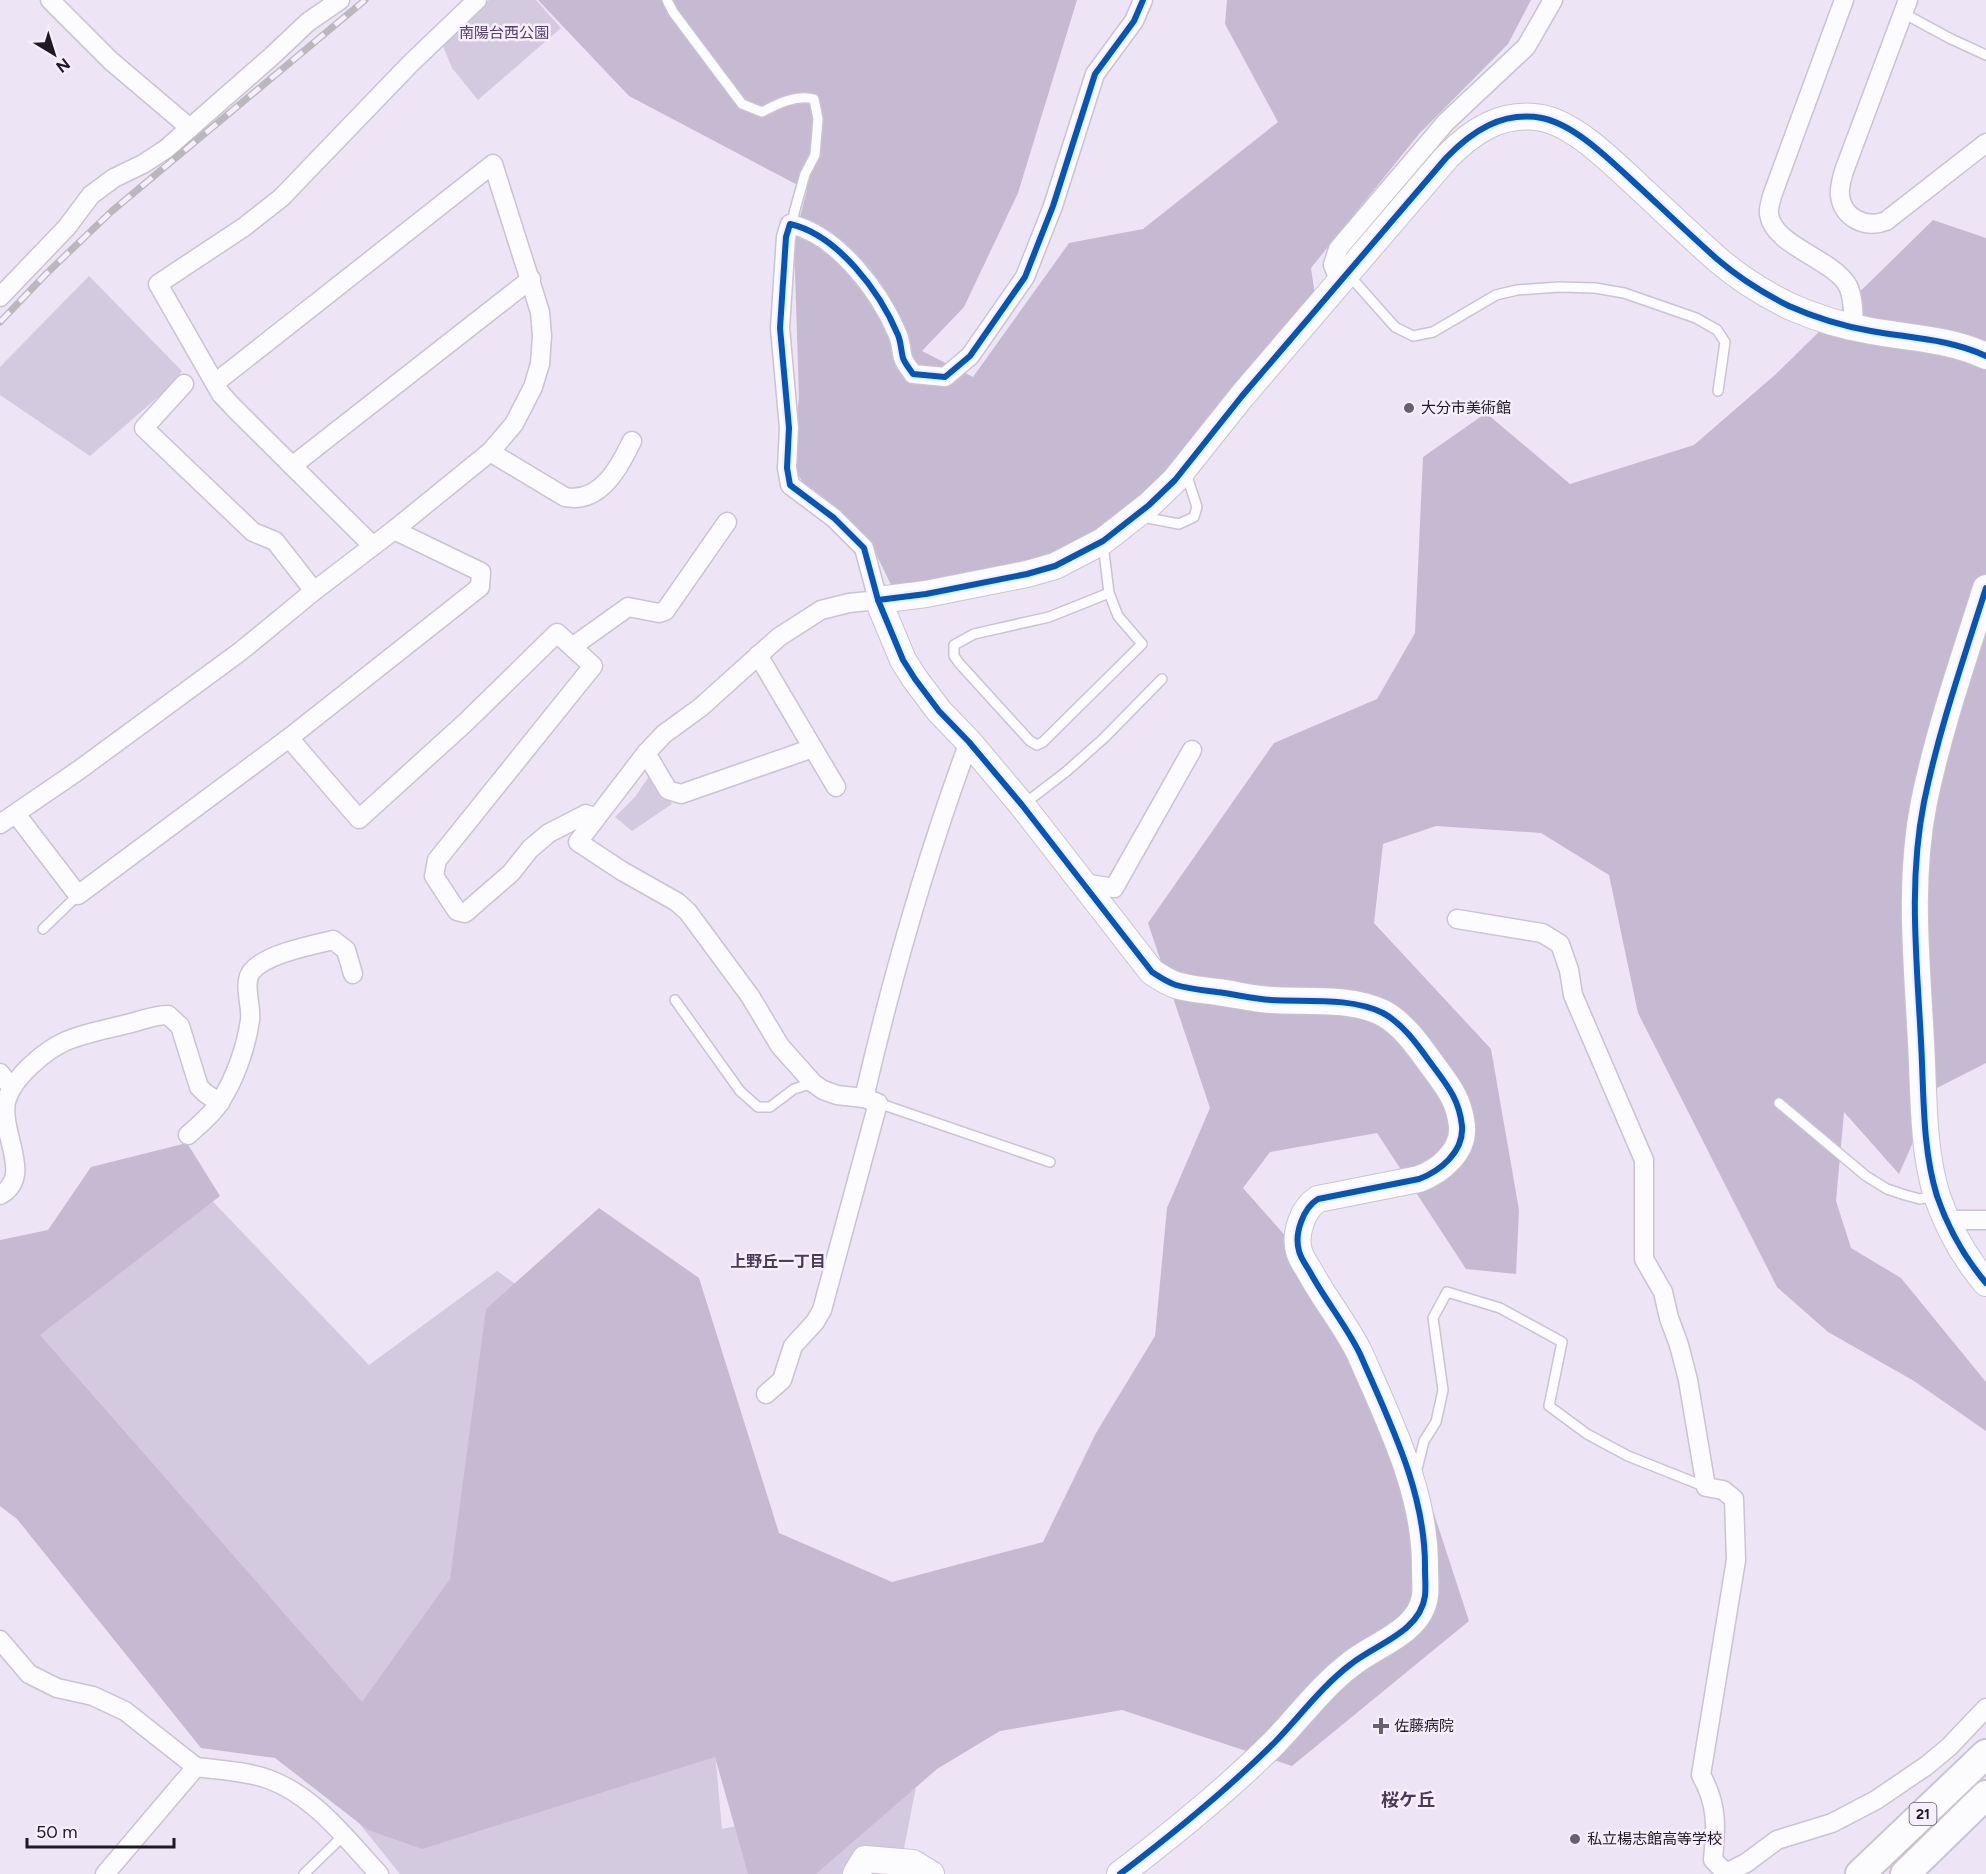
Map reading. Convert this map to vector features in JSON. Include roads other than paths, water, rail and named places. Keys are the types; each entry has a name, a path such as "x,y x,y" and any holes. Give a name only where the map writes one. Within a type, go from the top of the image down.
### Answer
{"main road":[{"name":"21","path":"1860,1874 1986,1754"},
{"name":"21","path":"1917,1870 1986,1795"}],"street":[{"path":"0,297 67,227 91,195 114,178 143,164 166,149 272,57 308,22 340,0"},
{"path":"373,546 234,408 215,383 158,284 244,227 281,198 411,63 477,0"},
{"path":"1120,1874 1185,1823 1274,1743 1351,1663 1410,1625 1419,1615 1425,1597 1425,1544 1413,1483 1360,1354 1299,1253 1297,1241 1298,1230 1310,1204 1318,1199 1419,1179 1434,1173 1449,1161 1457,1147 1462,1131 1461,1114 1456,1098 1421,1050 1399,1024 1382,1013 1361,1006 1324,1001 1269,1000 1177,985 1164,980 1148,967 1022,805 969,742 939,711 915,679 903,660 878,600 864,548 834,518 790,485 787,468 789,428 780,328 786,237 790,224 802,227 850,260 878,297 899,337 903,359 914,374 945,377 970,356 1025,277 1053,206 1095,74 1134,21 1143,0"},
{"path":"1344,278 1333,265 1338,249 1446,122 1526,47 1553,0"},
{"path":"1844,0 1772,196 1769,214 1773,225 1782,236 1834,270 1844,280 1851,295 1854,328"},
{"path":"55,2 111,61 190,128"},
{"path":"1906,7 1844,171 1839,195 1843,206 1857,221 1868,225 1886,221 1986,143"},
{"path":"871,1100 837,1095 813,1083 780,1046 750,996 688,912 677,902 622,871 579,842 645,753 664,734 701,707 779,638 821,610 849,603 926,594 1027,574 1055,566 1103,541 1136,516 1175,480 1242,396 1461,142 1474,132 1504,118 1541,118 1567,128 1613,164 1717,259 1747,282 1802,312 1833,324 1933,340 1970,349 1986,356"},
{"path":"215,383 493,164 540,312 542,336 540,364 524,407 514,424 490,452 394,530 314,591 242,651 8,819 78,895 289,738 480,587 481,572 394,530"},
{"path":"292,466 531,279"},
{"path":"184,384 144,428 254,532 275,541 314,591"},
{"path":"490,452 565,497 576,499 588,496 611,478 619,468 632,441"},
{"path":"572,647 628,607 659,613 665,611 727,522"},
{"path":"1986,588 1933,763 1924,803 1916,861 1914,920 1926,1128 1931,1170 1946,1220 1962,1251 1986,1283"},
{"path":"289,738 359,819 466,722 557,633 592,666 437,860 434,876 457,911 465,914 511,873 530,849 549,833 586,813 595,818"},
{"path":"758,655 836,787"},
{"path":"766,1394 782,1380 793,1346 815,1322 822,1310 871,1100 882,1020 946,803 969,742"},
{"path":"645,753 668,790 681,794 813,748"},
{"path":"1083,883 1114,888 1192,750"},
{"path":"1457,919 1542,933 1560,944 1569,970 1573,995 1644,1160 1644,1259 1663,1292 1669,1318 1680,1346 1706,1487 1724,1490 1734,1499 1736,1560 1701,1776 1710,1791 1717,1824 1713,1860 1726,1873 1746,1863 1777,1840 1832,1824 1876,1800 1926,1766 1949,1747 1986,1708"},
{"path":"188,1135 220,1103 240,1061 248,1031 251,1006 249,976 254,969 296,948 333,940 346,950 353,974"},
{"path":"0,1195 9,1190 16,1174 5,1116 6,1102 12,1088 23,1073 66,1041 168,1015 180,1026 199,1087 220,1103"},
{"path":"0,1073 12,1088"},
{"path":"1946,1220 1986,1220"},
{"path":"0,1640 29,1674 57,1688 93,1696 125,1711 196,1767 265,1778 281,1784 312,1805 379,1874"},
{"path":"105,1874 196,1767"},
{"path":"1898,1838 1917,1870"},
{"path":"856,1874 865,1859 913,1863 931,1874"}],"lane":[{"path":"667,0 673,12 742,104 762,112 778,104 805,96 814,99 818,119 815,154 806,174 794,213 793,225"},
{"path":"1906,7 1950,39 1986,55"},
{"path":"1344,278 1395,327 1413,336 1433,332 1496,295 1517,290 1559,286 1595,288 1624,293 1696,318 1717,330 1725,342 1718,391"},
{"path":"1136,516 1179,524 1194,517 1197,507 1185,468"},
{"path":"1103,541 1109,593 1118,616 1142,644 1043,742 1037,745 1030,741 959,663 954,656 954,645 974,634 1049,617 1109,593"},
{"path":"1022,805 1067,771 1104,738 1162,678"},
{"path":"43,930 78,895"},
{"path":"675,1000 740,1091 758,1107 770,1107 794,1089 813,1083"},
{"path":"871,1100 1050,1162"},
{"path":"1779,1104 1849,1164 1880,1185 1920,1199 1937,1195"},
{"path":"1413,1483 1424,1441 1436,1422 1443,1390 1433,1318 1447,1292 1500,1308 1562,1342 1549,1406 1587,1434 1628,1456 1706,1487"},
{"path":"304,1874 343,1836"}],"railway":[{"path":"0,322 112,211 365,0"}],"place":[{"name":"大分市美術館","path":"1409,408"},
{"name":"佐藤病院","path":"1381,1726"},
{"name":"私立楊志館高等学校","path":"1575,1839"}],"district":[{"name":"上野丘一丁目","path":"778,1261"},
{"name":"桜ケ丘","path":"1408,1800"}],"park label":[{"name":"南陽台西公園","path":"504,33"}]}
